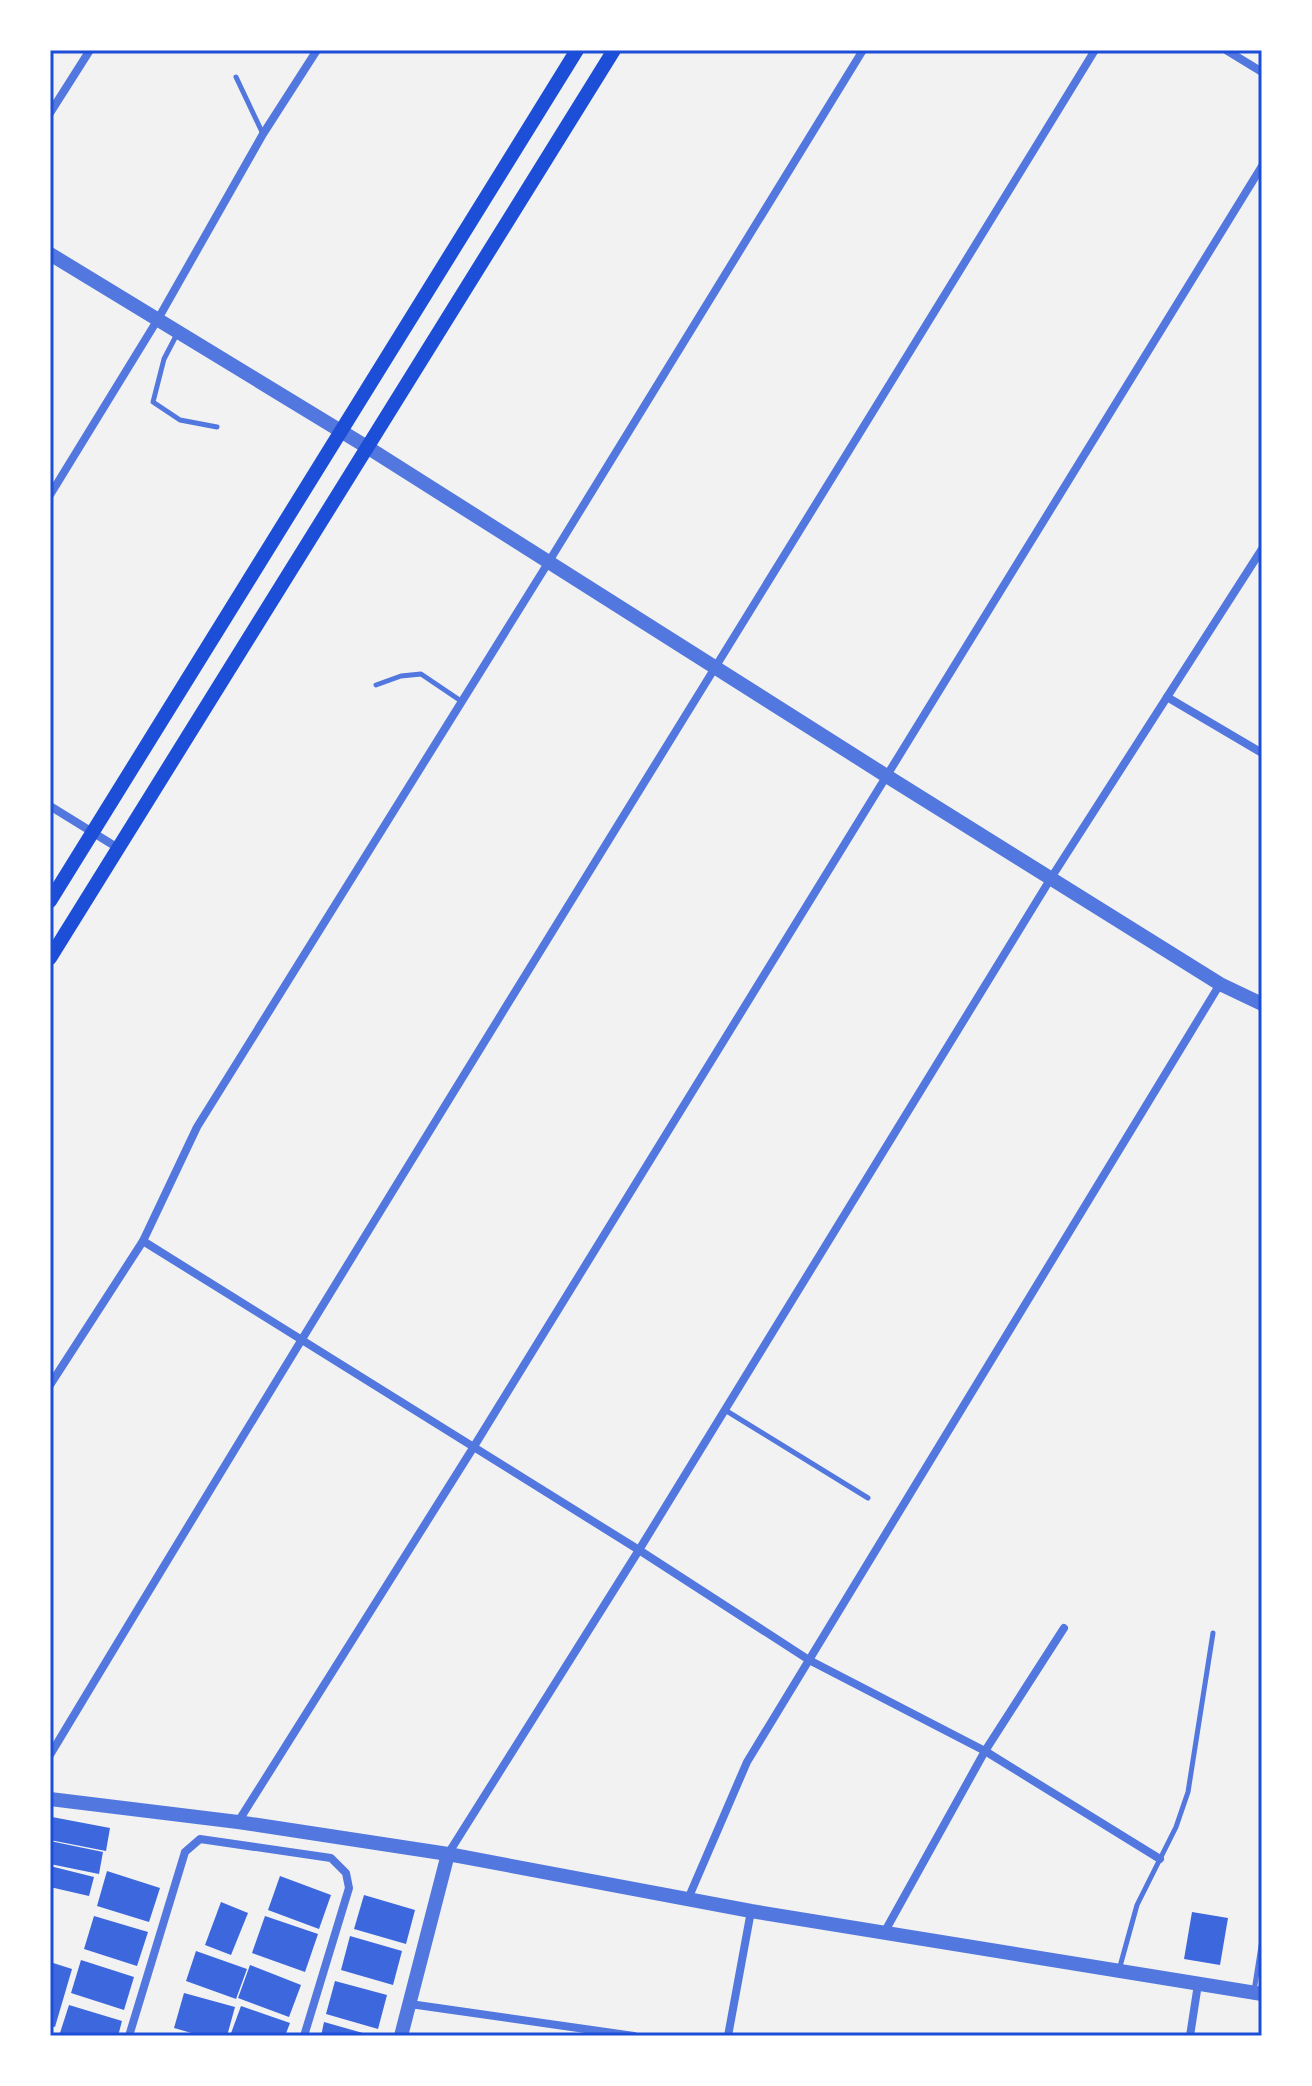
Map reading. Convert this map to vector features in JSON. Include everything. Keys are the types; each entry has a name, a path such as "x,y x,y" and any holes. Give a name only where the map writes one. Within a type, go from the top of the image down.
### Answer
{"main road":[{"path":"50,901 577,50"},
{"path":"50,958 614,50"}],"street":[{"path":"50,113 90,50"},
{"path":"50,495 158,319 263,134 317,50"},
{"path":"50,1385 143,1241 197,1127 863,50"},
{"path":"50,1755 301,1338 1095,50"},
{"path":"1226,50 1262,72"},
{"path":"238,1822 473,1448 1262,166"},
{"path":"50,254 340,430 1220,984 1262,1004"},
{"path":"401,2036 448,1854 639,1550 1051,878 1262,549"},
{"path":"1167,697 1262,753"},
{"path":"50,806 118,848"},
{"path":"688,1899 747,1762 1220,984"},
{"path":"143,1241 639,1550 809,1660 985,1751 1160,1859"},
{"path":"884,1933 985,1751 1064,1628"},
{"path":"50,1799 238,1822 448,1854 751,1911 1258,1994"},
{"path":"129,2036 185,1852 200,1839 331,1858 346,1873 349,1888 304,2036"},
{"path":"728,2036 751,1911"},
{"path":"1190,2036 1198,1984"},
{"path":"410,2004 634,2036"}],"lane":[{"path":"236,77 263,134"},
{"path":"178,332 164,359 153,402 180,420 217,427"},
{"path":"376,685 401,676 421,674 462,701"},
{"path":"725,1410 868,1498"},
{"path":"1119,1971 1137,1905 1176,1827 1188,1792 1213,1633"},
{"path":"1258,1994 1262,1940"}],"building":[{"path":"52,1817 110,1828 106,1851 50,1840"},
{"path":"50,1841 103,1852 99,1874 50,1864"},
{"path":"50,1866 94,1877 89,1896 50,1887"},
{"path":"107,1871 160,1888 149,1922 97,1906"},
{"path":"280,1876 331,1895 319,1929 268,1910"},
{"path":"364,1895 415,1910 406,1944 354,1929"},
{"path":"221,1902 248,1913 231,1955 205,1945"},
{"path":"1192,1912 1228,1918 1220,1965 1184,1959"},
{"path":"94,1916 148,1932 137,1966 84,1949"},
{"path":"265,1916 318,1934 305,1972 252,1953"},
{"path":"350,1936 402,1951 393,1985 341,1970"},
{"path":"196,1951 247,1969 236,1999 186,1981"},
{"path":"81,1960 134,1977 124,2010 71,1993"},
{"path":"50,1962 72,1969 55,2027 50,2026"},
{"path":"250,1965 301,1985 289,2017 238,1998"},
{"path":"335,1981 387,1995 378,2029 326,2014"},
{"path":"184,1993 235,2007 227,2036 202,2036 174,2028"},
{"path":"69,2005 122,2021 118,2036 59,2036"},
{"path":"241,2006 290,2023 285,2036 230,2036"},
{"path":"324,2022 370,2035 321,2036"}]}
